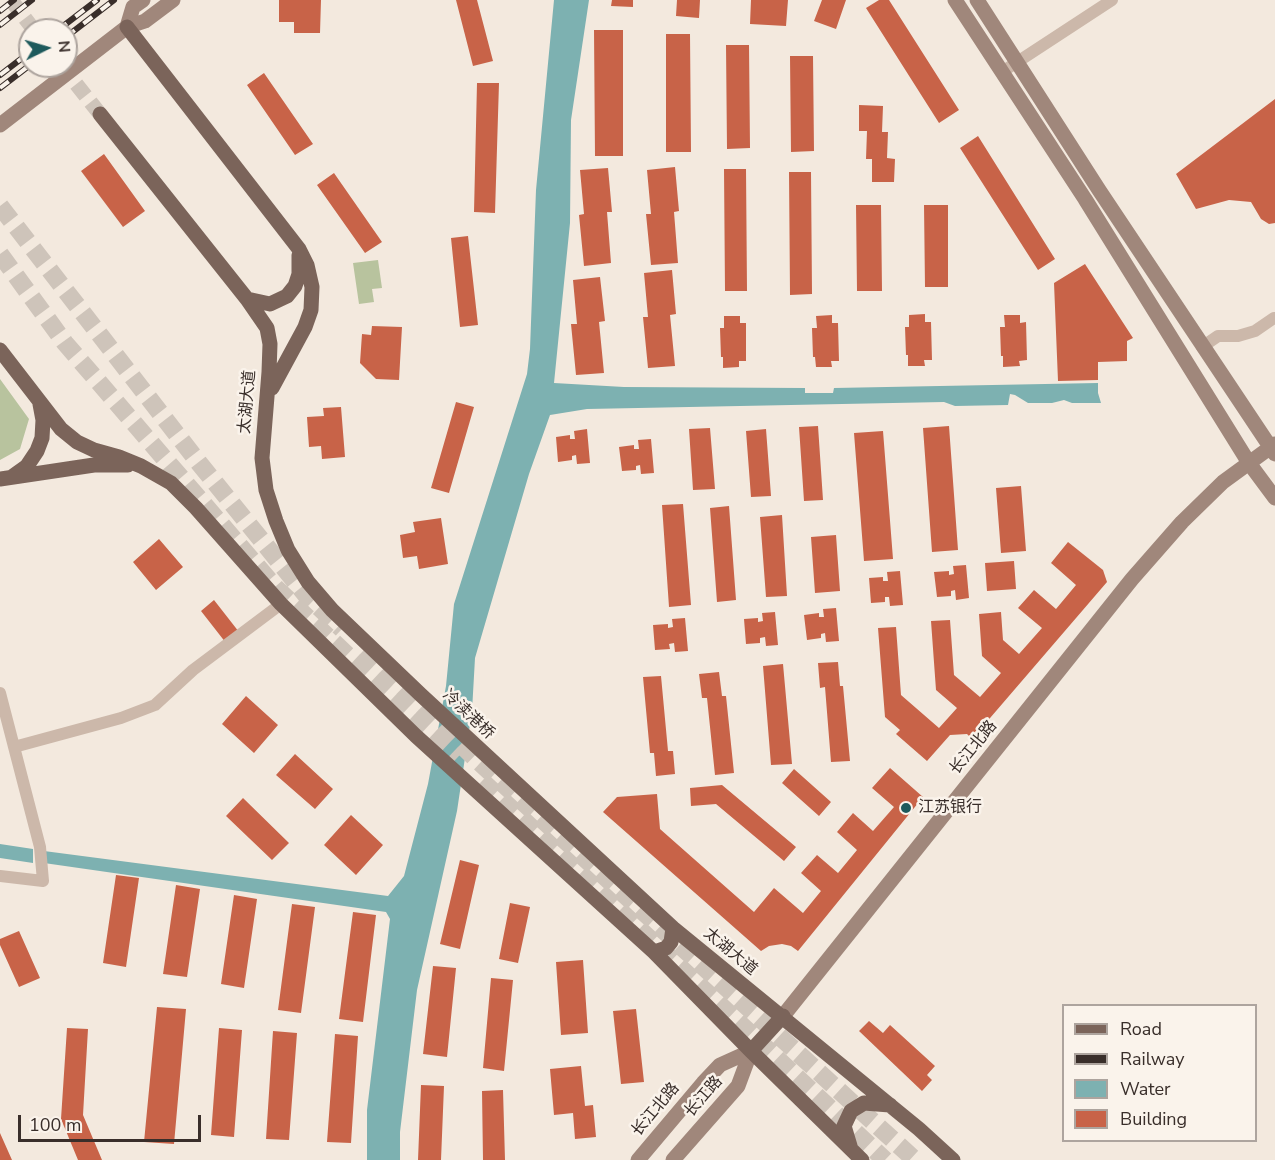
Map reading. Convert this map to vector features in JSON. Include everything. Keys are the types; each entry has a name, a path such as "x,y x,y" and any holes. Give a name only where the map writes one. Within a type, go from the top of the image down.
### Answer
{"main road":[{"path":"127,27 133,8 143,0"},
{"path":"0,125 127,27 146,21 173,0"},
{"path":"955,0 1085,199 1249,463 1275,498"},
{"path":"977,0 1202,347 1273,448"},
{"path":"127,27 299,249 307,266 312,287 311,310 266,401"},
{"name":"太湖大道","path":"100,114 248,299 267,328 270,344 262,458 266,490 288,550 308,582 332,610 421,695"},
{"path":"248,299 270,304 287,296 295,286 299,274 299,249"},
{"path":"0,350 61,429 77,442 141,466 171,483 281,604 416,736 654,952 857,1155"},
{"path":"5,478 27,466 37,451 42,438 43,420 40,403"},
{"name":"长江北路","path":"638,1160 720,1065 751,1051 783,1016 1132,579 1182,522 1223,482 1273,448"},
{"path":"5,478 94,465 141,466"},
{"name":"冷渎港桥","path":"421,695 492,761"},
{"name":"太湖大道","path":"492,761 673,927 753,995 783,1016 890,1105 953,1160"},
{"path":"654,952 666,948 671,942 673,927"},
{"name":"长江路","path":"678,1155 738,1086 751,1051"},
{"path":"857,1155 844,1126 851,1111 864,1103 890,1105"},
{"path":"661,1132 678,1155"}],"street":[{"path":"1002,72 1112,0"},
{"path":"1202,347 1218,336 1238,336 1255,331 1275,317"},
{"path":"14,747 121,718 155,705 193,670 281,604"},
{"path":"0,693 40,847 43,881 0,876"}],"green space":[{"path":"378,260 382,288 372,289 374,302 359,304 353,263"},
{"path":"0,379 29,419 20,449 0,460"}],"water":[{"path":"554,0 589,0 571,120 570,223 554,383 624,387 805,388 805,393 833,393 834,388 1098,383 1101,403 1072,403 1064,400 1052,403 1028,403 1010,394 1008,405 955,406 944,402 587,409 550,415 529,474 475,658 472,711 457,811 417,990 400,1132 400,1160 367,1160 367,1110 390,919 386,912 44,863 44,851 388,896 404,876 428,784 446,686 454,604 527,374 536,190"},
{"path":"0,844 33,849 33,863 0,858"}],"building":[{"path":"279,0 321,0 320,33 294,33 294,22 279,22"},
{"path":"456,0 477,0 493,61 473,66"},
{"path":"612,0 633,0 633,7 611,6"},
{"path":"677,0 700,0 699,18 676,16"},
{"path":"751,0 788,0 786,26 750,24"},
{"path":"822,0 846,0 836,29 814,21"},
{"path":"879,0 889,0 959,110 939,123 866,8"},
{"path":"594,30 623,30 623,156 595,156"},
{"path":"666,34 690,34 691,152 666,152"},
{"path":"726,45 749,45 750,148 727,149"},
{"path":"790,56 813,56 814,151 791,152"},
{"path":"264,73 313,144 295,155 247,85"},
{"path":"477,83 499,83 495,213 474,212"},
{"path":"1275,99 1275,223 1269,224 1261,219 1251,202 1229,200 1196,209 1176,174"},
{"path":"859,105 883,106 882,132 888,132 887,158 895,159 894,182 872,182 872,159 866,159 867,131 859,131"},
{"path":"978,136 1055,259 1038,270 960,148"},
{"path":"104,154 145,211 123,227 81,171"},
{"path":"675,167 679,211 674,212 678,263 651,265 646,214 651,214 647,170"},
{"path":"608,168 612,212 607,212 611,263 584,266 579,215 584,214 580,170"},
{"path":"724,169 746,169 747,291 725,291"},
{"path":"789,172 811,172 812,294 790,295"},
{"path":"334,173 382,242 365,253 317,185"},
{"path":"856,205 881,205 882,291 857,291"},
{"path":"924,205 948,205 948,287 925,287"},
{"path":"468,236 478,325 460,327 451,238"},
{"path":"1085,264 1133,338 1127,341 1127,361 1098,362 1098,380 1058,381 1054,283"},
{"path":"672,270 676,314 670,315 675,366 648,368 643,317 648,317 644,273"},
{"path":"600,277 605,321 599,322 604,373 576,375 571,324 577,324 573,280"},
{"path":"925,314 925,322 931,322 932,360 924,360 925,366 908,366 905,327 909,327 909,315"},
{"path":"832,315 832,323 838,323 839,361 831,361 832,367 816,367 815,357 813,357 812,328 817,328 816,316"},
{"path":"1004,315 1020,315 1020,323 1026,322 1027,360 1019,361 1020,366 1003,367 1000,327 1005,327"},
{"path":"724,316 740,316 740,323 746,323 746,361 739,361 739,367 723,368 720,328 724,328"},
{"path":"372,326 402,327 399,380 376,379 360,363 362,334 371,335"},
{"path":"456,402 474,407 449,493 431,488"},
{"path":"341,407 345,457 322,459 321,446 309,447 307,417 324,416 323,408"},
{"path":"818,426 823,500 804,501 799,427"},
{"path":"949,426 958,550 932,552 923,428"},
{"path":"710,428 715,489 693,490 689,429"},
{"path":"587,429 590,463 577,464 576,455 572,456 572,460 558,462 556,437 570,435 570,439 575,439 574,431"},
{"path":"766,429 771,496 751,497 746,431"},
{"path":"883,431 893,559 864,561 854,433"},
{"path":"651,439 654,473 641,474 640,465 636,466 636,470 622,471 619,447 634,445 634,449 639,449 638,440"},
{"path":"1021,486 1026,551 1001,553 996,488"},
{"path":"683,504 691,605 669,607 662,505"},
{"path":"729,506 736,600 717,602 710,508"},
{"path":"782,515 787,596 766,597 760,517"},
{"path":"441,518 448,564 419,569 417,556 403,558 400,535 415,532 413,522"},
{"path":"836,535 840,591 815,593 811,537"},
{"path":"159,539 183,567 156,590 133,562"},
{"path":"1068,542 1103,570 1107,582 972,739 967,734 950,735 927,761 896,734 900,730 885,717 878,628 896,627 901,695 939,728 957,708 936,690 931,621 950,620 954,675 980,697 1001,673 982,656 979,614 1001,612 1003,640 1019,654 1042,628 1018,608 1034,590 1056,609 1076,585 1051,563"},
{"path":"1014,561 1016,589 987,591 985,563"},
{"path":"966,565 969,598 956,600 955,590 951,591 951,596 937,597 934,572 949,571 949,575 954,574 953,566"},
{"path":"900,571 903,605 890,606 889,597 885,597 885,602 871,603 869,578 883,577 883,581 888,581 887,572"},
{"path":"214,600 239,632 226,643 201,611"},
{"path":"836,608 839,641 826,642 825,633 821,634 821,638 807,640 804,615 819,613 819,617 824,617 823,609"},
{"path":"775,612 778,645 766,646 765,637 760,638 760,643 746,644 744,619 758,618 758,622 763,621 762,613"},
{"path":"685,618 688,651 675,652 674,643 669,644 670,649 655,650 653,625 668,624 668,628 673,627 672,619"},
{"path":"838,662 840,686 843,686 850,761 831,762 825,687 820,688 818,663"},
{"path":"783,664 792,764 771,765 763,666"},
{"path":"719,672 722,696 726,696 734,773 715,775 707,698 702,698 699,674"},
{"path":"661,676 668,751 673,751 675,774 656,776 654,753 650,753 643,677"},
{"path":"246,696 278,725 254,753 222,724"},
{"path":"295,754 333,789 315,809 276,775"},
{"path":"890,768 923,797 798,951 782,944 769,946 761,951 603,812 617,797 657,794 660,829 754,912 774,888 803,913 821,891 801,873 817,855 838,873 857,850 837,832 853,813 873,831 894,807 872,788"},
{"path":"794,769 831,802 819,816 782,783"},
{"path":"722,785 796,847 784,861 716,804 691,806 690,788"},
{"path":"243,798 289,843 272,860 226,816"},
{"path":"351,815 383,845 356,875 324,845"},
{"path":"460,860 479,865 460,949 440,944"},
{"path":"116,875 139,878 126,967 103,963"},
{"path":"176,885 200,889 187,977 163,974"},
{"path":"234,895 257,899 244,988 221,984"},
{"path":"510,903 530,907 518,963 499,959"},
{"path":"292,904 315,907 301,1013 278,1010"},
{"path":"353,912 376,915 363,1022 339,1019"},
{"path":"19,931 40,978 19,987 0,945 0,939"},
{"path":"583,960 588,1033 561,1035 556,962"},
{"path":"433,966 456,968 447,1057 423,1054"},
{"path":"491,978 513,980 504,1071 483,1068"},
{"path":"157,1007 186,1009 174,1144 144,1142"},
{"path":"636,1009 644,1082 621,1084 613,1011"},
{"path":"869,1021 883,1033 890,1025 935,1066 927,1075 932,1080 922,1091 859,1031"},
{"path":"67,1028 88,1029 83,1115 102,1160 78,1160 61,1119"},
{"path":"219,1028 242,1030 234,1137 211,1135"},
{"path":"273,1031 297,1033 289,1140 266,1139"},
{"path":"335,1034 358,1036 351,1143 327,1142"},
{"path":"581,1066 585,1106 593,1105 596,1137 575,1139 573,1113 554,1115 550,1069"},
{"path":"421,1085 444,1086 441,1160 418,1160"},
{"path":"503,1090 505,1160 483,1160 482,1091"},
{"path":"0,1133 12,1160 0,1160"}],"tunnel":[{"path":"11,0 25,18"},
{"path":"72,78 100,114"},
{"path":"0,206 199,463 306,595 342,629"},
{"path":"0,254 65,343 276,588 457,758"},
{"path":"364,650 478,761 915,1160"},
{"path":"482,781 885,1160"}],"railway":[{"path":"0,11 14,0"},
{"path":"0,25 32,0"},
{"path":"74,18 97,0"},
{"path":"78,28 114,0"},
{"path":"0,75 18,61"},
{"path":"0,88 18,74"}],"place":[{"name":"江苏银行","path":"906,808"}]}
